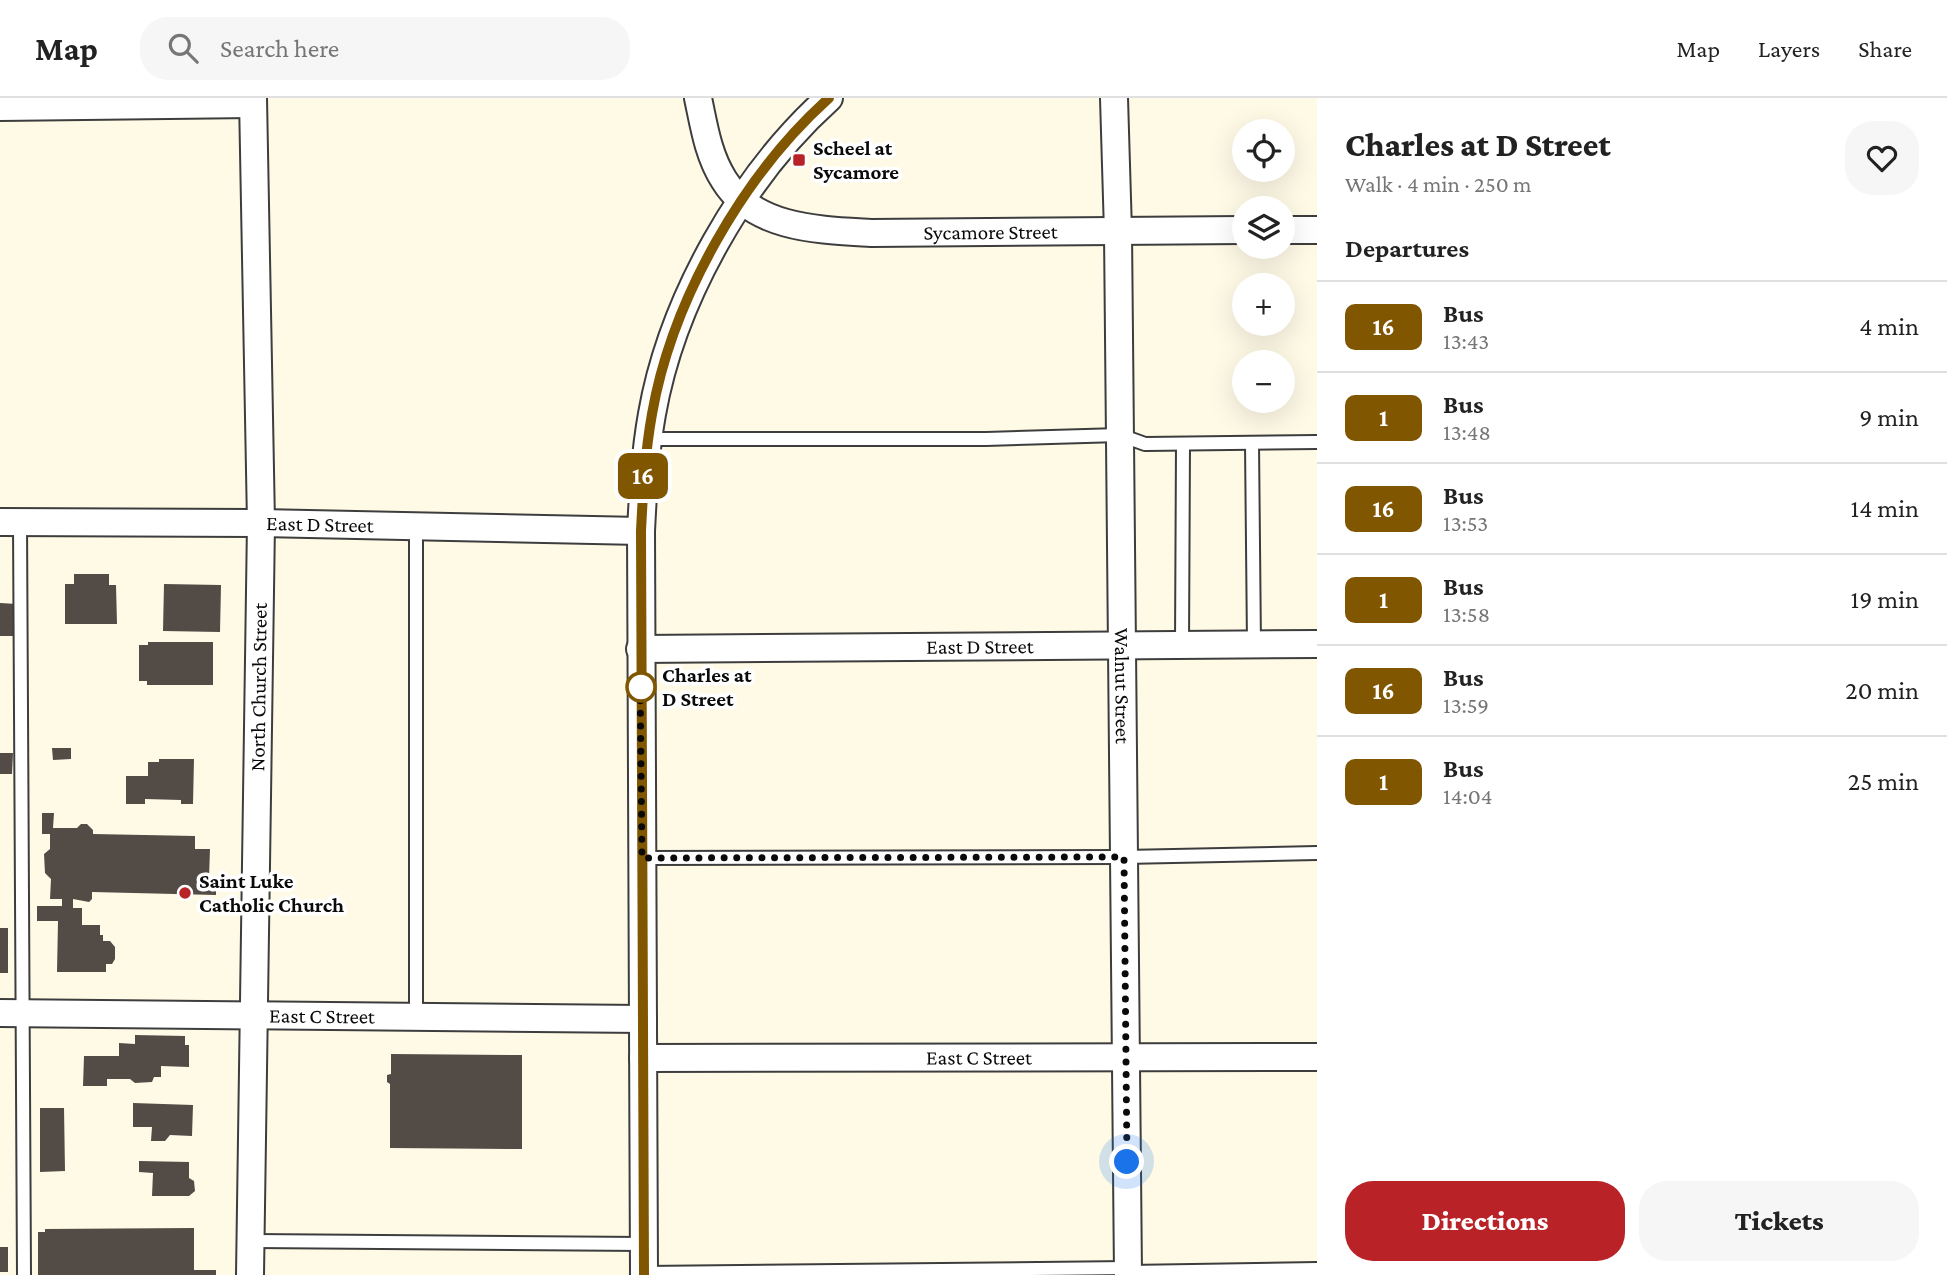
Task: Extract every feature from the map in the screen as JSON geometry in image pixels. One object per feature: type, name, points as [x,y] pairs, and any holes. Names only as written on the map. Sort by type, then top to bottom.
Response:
[{"type":"street","points":[[698,98],[707,142],[724,181],[742,201]]},
{"type":"street","points":[[644,1274],[641,531],[644,472],[652,412],[688,296],[710,252],[779,148],[829,98]]},
{"type":"street","name":"Walnut Street","points":[[1114,98],[1118,232],[1128,1272]]},
{"type":"street","points":[[0,107],[253,101]]},
{"type":"street","name":"North Church Street","points":[[250,1275],[261,523],[253,101]]},
{"type":"street","name":"Sycamore Street","points":[[742,201],[775,220],[816,229],[871,233],[1232,230]]},
{"type":"street","points":[[1295,230],[1317,230]]},
{"type":"street","name":"East D Street","points":[[10,522],[261,523],[641,531]]},
{"type":"street","name":"East D Street","points":[[640,649],[1317,644]]},
{"type":"street","name":"East C Street","points":[[12,1013],[643,1019]]},
{"type":"street","name":"East C Street","points":[[643,1058],[1317,1056]]},
{"type":"lane","points":[[648,439],[986,439],[1120,435],[1145,444],[1317,442]]},
{"type":"lane","points":[[1252,443],[1254,645]]},
{"type":"lane","points":[[1182,646],[1183,444]]},
{"type":"lane","points":[[10,522],[12,1013],[24,1275]]},
{"type":"lane","points":[[416,526],[416,1017]]},
{"type":"lane","points":[[642,858],[1124,857],[1317,853]]},
{"type":"lane","points":[[250,1241],[644,1244]]},
{"type":"lane","points":[[644,1274],[1317,1269]]},
{"type":"building","points":[[74,574],[109,574],[109,585],[116,585],[117,624],[65,624],[65,584],[74,584]]},
{"type":"building","points":[[164,584],[221,585],[220,632],[163,631]]},
{"type":"building","points":[[0,603],[17,604],[16,636],[0,636]]},
{"type":"building","points":[[148,642],[213,642],[213,685],[147,685],[147,681],[139,681],[139,645],[148,645]]},
{"type":"building","points":[[52,748],[71,748],[71,759],[53,760]]},
{"type":"building","points":[[0,753],[13,753],[12,774],[0,774]]},
{"type":"building","points":[[159,759],[194,759],[193,804],[181,804],[181,800],[145,799],[145,804],[126,804],[126,776],[148,776],[148,762],[159,762]]},
{"type":"building","name":"Saint Luke Catholic Church","points":[[42,813],[54,813],[53,828],[77,828],[81,824],[87,824],[93,834],[195,836],[195,849],[210,849],[209,878],[216,878],[216,895],[92,892],[89,902],[73,899],[73,908],[82,908],[82,925],[100,925],[103,941],[110,941],[115,947],[115,959],[112,964],[106,964],[106,972],[57,972],[58,921],[37,921],[37,906],[62,906],[62,899],[50,899],[51,879],[45,873],[44,854],[50,849],[50,834],[42,834]]},
{"type":"building","points":[[0,928],[8,928],[8,973],[0,973]]},
{"type":"building","points":[[135,1035],[185,1036],[185,1045],[189,1045],[189,1067],[161,1066],[161,1077],[154,1077],[152,1082],[135,1083],[130,1079],[107,1079],[107,1086],[83,1086],[84,1056],[119,1056],[119,1043],[135,1044]]},
{"type":"building","points":[[391,1054],[522,1055],[522,1149],[390,1148],[390,1084],[387,1082],[387,1075],[391,1074]]},
{"type":"building","points":[[133,1103],[193,1105],[192,1136],[170,1135],[165,1141],[151,1141],[152,1127],[133,1127]]},
{"type":"building","points":[[40,1108],[64,1108],[65,1171],[40,1172]]},
{"type":"building","points":[[139,1161],[189,1162],[189,1178],[194,1181],[195,1191],[189,1196],[152,1196],[153,1173],[139,1172]]},
{"type":"building","points":[[194,1228],[194,1270],[216,1270],[216,1275],[38,1275],[38,1232],[45,1232],[45,1229]]},
{"type":"building","points":[[0,1247],[8,1247],[8,1272],[0,1272]]},
{"type":"bus line","name":"16","points":[[644,1275],[641,531],[644,472],[652,412],[688,296],[710,252],[779,148],[829,98]]},
{"type":"place","name":"Scheel at Sycamore","points":[[799,160]]},
{"type":"place","name":"Charles at D Street","points":[[641,687]]},
{"type":"place","name":"Saint Luke Catholic Church","points":[[185,893]]},
{"type":"route","points":[[641,687],[640,675],[642,858],[1124,857],[1127,1162]]}]
